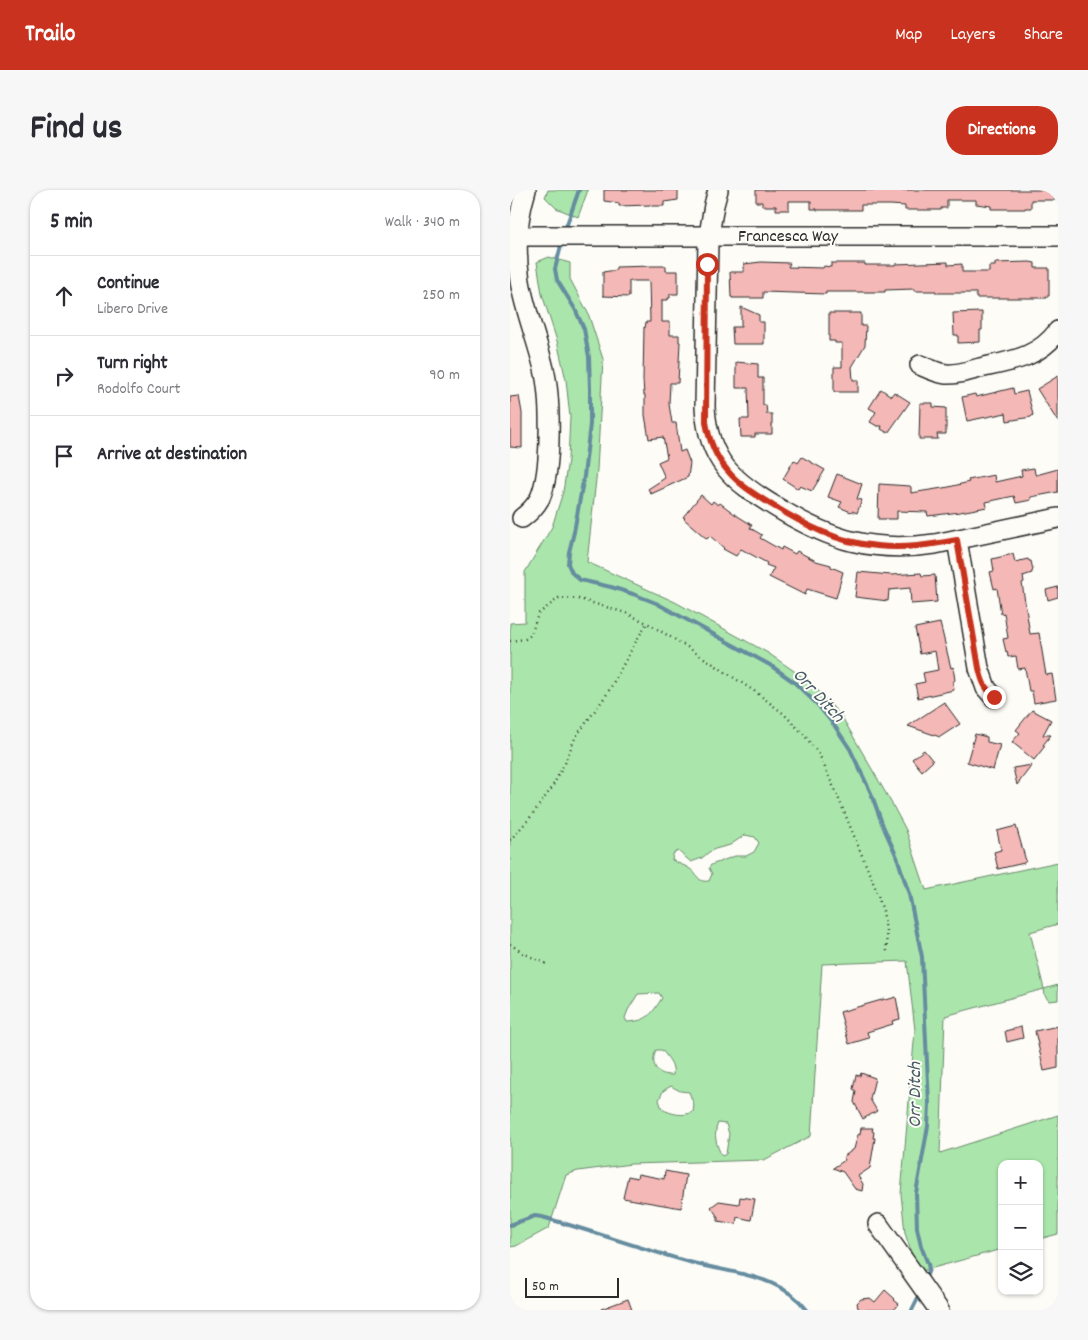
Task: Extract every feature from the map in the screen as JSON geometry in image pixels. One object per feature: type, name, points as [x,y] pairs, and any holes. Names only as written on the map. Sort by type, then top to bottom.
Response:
[{"type":"street","points":[[522,518],[534,509],[544,486],[549,412],[544,370],[525,305],[520,280],[518,236],[521,206],[526,190]]},
{"type":"street","points":[[718,190],[709,236],[707,264],[706,422],[709,439],[717,456],[739,483],[798,520],[836,538],[896,548],[918,547],[957,540],[1058,518]]},
{"type":"street","name":"Francesca Way","points":[[518,236],[1058,236]]},
{"type":"street","points":[[920,365],[935,372],[957,374],[1019,360],[1045,346],[1058,331]]},
{"type":"street","points":[[957,540],[979,668],[986,688],[994,697]]},
{"type":"street","points":[[878,1224],[938,1310]]},
{"type":"path","points":[[510,640],[524,639],[531,634],[538,614],[559,598],[579,599],[598,604],[626,613],[647,623],[757,693],[784,714],[819,754],[861,852],[883,911],[887,954]]},
{"type":"path","points":[[510,840],[529,819],[551,789],[575,738],[607,694],[647,623]]},
{"type":"path","points":[[510,944],[523,953],[547,964]]},
{"type":"green space","points":[[548,190],[588,190],[578,217],[556,208],[545,197]]},
{"type":"green space","points":[[549,257],[570,263],[570,279],[588,313],[603,359],[597,470],[587,562],[675,602],[768,653],[810,682],[842,717],[892,804],[906,830],[926,890],[1058,862],[1058,924],[1030,932],[1044,989],[945,1016],[940,1153],[1058,1115],[1058,1234],[1043,1238],[1043,1160],[998,1160],[998,1250],[922,1271],[913,1258],[905,1233],[901,1194],[915,1030],[907,961],[822,964],[811,1136],[764,1160],[631,1164],[578,1171],[566,1175],[549,1228],[516,1246],[510,1247],[510,623],[525,622],[525,572],[552,527],[563,492],[568,460],[570,417],[566,380],[557,341],[542,294],[537,262]],"holes":[[[745,835],[755,837],[759,843],[754,852],[746,856],[735,856],[711,865],[709,868],[712,874],[709,881],[702,881],[693,871],[672,860],[673,854],[678,851],[691,862],[702,858],[715,849],[730,845]],[[659,993],[662,998],[648,1016],[640,1020],[627,1022],[625,1018],[628,1010],[638,994]],[[656,1050],[662,1050],[669,1059],[673,1075],[662,1073],[656,1068],[654,1064]],[[671,1086],[680,1091],[689,1092],[694,1105],[693,1112],[681,1115],[662,1109],[659,1100],[663,1091]],[[718,1123],[726,1124],[729,1134],[726,1154],[722,1156],[715,1135]]]},
{"type":"green space","points":[[1058,985],[1058,1000],[1049,1001],[1045,996],[1044,989]]},
{"type":"building","points":[[604,190],[678,190],[678,200],[664,202],[664,206],[619,206],[619,203],[604,201]]},
{"type":"building","points":[[756,190],[1058,190],[1058,200],[1031,200],[1031,208],[1025,209],[991,209],[991,206],[976,204],[976,200],[947,200],[947,208],[941,208],[941,210],[905,210],[905,206],[861,205],[861,210],[817,210],[811,209],[811,201],[789,201],[789,210],[776,210],[776,206],[762,206],[762,202],[756,202]]},
{"type":"building","points":[[761,262],[790,263],[788,267],[823,268],[824,266],[831,267],[831,263],[895,265],[948,262],[948,265],[962,264],[962,272],[989,272],[989,266],[995,266],[995,263],[1030,262],[1035,263],[1035,268],[1049,268],[1049,296],[1047,298],[976,298],[976,293],[936,293],[936,291],[914,291],[914,289],[885,290],[885,292],[826,292],[826,294],[763,292],[763,298],[732,298],[730,272],[744,272],[744,264]]},
{"type":"building","points":[[666,266],[666,271],[678,271],[678,294],[670,294],[668,300],[662,300],[662,322],[670,322],[670,335],[679,335],[680,342],[678,383],[670,383],[669,404],[672,423],[676,423],[680,452],[685,450],[690,463],[688,477],[651,494],[648,489],[665,478],[658,462],[667,458],[663,437],[649,439],[645,415],[643,380],[644,327],[646,322],[650,322],[649,281],[629,281],[629,297],[603,296],[603,272],[616,270],[616,267]]},
{"type":"building","points":[[741,307],[759,315],[759,322],[764,322],[764,344],[733,344],[732,327],[741,327]]},
{"type":"building","points":[[982,312],[980,342],[958,343],[958,335],[954,335],[953,313]]},
{"type":"building","points":[[829,313],[861,313],[861,326],[866,326],[865,345],[852,367],[853,380],[858,380],[858,392],[834,392],[834,367],[842,367],[842,343],[829,341]]},
{"type":"building","points":[[736,362],[758,364],[758,378],[763,378],[763,405],[766,405],[767,414],[772,414],[772,434],[755,434],[755,437],[741,437],[740,419],[749,419],[748,388],[736,388]]},
{"type":"building","points":[[1058,376],[1058,422],[1037,389]]},
{"type":"building","points":[[1013,388],[1014,394],[1027,391],[1033,415],[1031,417],[1007,421],[1006,413],[967,421],[962,397],[975,394],[976,397]]},
{"type":"building","points":[[881,389],[891,396],[894,392],[910,402],[888,433],[881,429],[882,426],[877,426],[870,422],[876,412],[869,408]]},
{"type":"building","points":[[519,396],[522,413],[522,448],[510,447],[510,397]]},
{"type":"building","points":[[920,403],[933,403],[933,407],[946,408],[946,434],[937,434],[938,439],[919,439]]},
{"type":"building","points":[[802,457],[825,470],[812,491],[800,486],[798,489],[783,479],[794,460],[798,463]]},
{"type":"building","points":[[1034,468],[1036,475],[1058,469],[1058,492],[1031,497],[1031,500],[1016,503],[1014,496],[986,502],[987,507],[960,512],[928,516],[927,512],[897,511],[897,519],[878,519],[879,484],[910,486],[911,493],[949,487],[969,482],[968,480],[994,475],[995,482],[1022,476],[1021,470]]},
{"type":"building","points":[[837,474],[862,484],[857,499],[862,500],[857,513],[839,507],[842,502],[828,497]]},
{"type":"building","points":[[701,495],[711,504],[713,501],[718,505],[720,503],[752,525],[750,528],[762,535],[760,538],[781,550],[782,547],[795,554],[797,551],[843,572],[836,598],[807,589],[805,595],[769,577],[774,568],[766,565],[767,563],[741,549],[736,556],[723,549],[710,536],[707,539],[683,517]]},
{"type":"building","points":[[1013,554],[1015,562],[1028,559],[1031,561],[1032,573],[1023,576],[1024,582],[1022,583],[1030,634],[1039,633],[1046,675],[1052,674],[1056,699],[1034,703],[1032,691],[1029,691],[1025,668],[1018,669],[1016,656],[1008,657],[1006,652],[1003,639],[1008,638],[1004,613],[1001,614],[997,588],[994,589],[990,572],[994,571],[992,559]]},
{"type":"building","points":[[858,572],[891,575],[921,573],[922,576],[935,575],[937,602],[911,604],[910,588],[889,590],[888,601],[855,597]]},
{"type":"building","points":[[1058,587],[1058,597],[1048,600],[1046,590]]},
{"type":"building","points":[[940,623],[951,668],[953,667],[954,690],[918,698],[915,684],[925,682],[923,673],[938,670],[935,651],[920,654],[915,628]]},
{"type":"building","points":[[944,702],[960,724],[940,737],[908,726]]},
{"type":"building","points":[[1032,710],[1051,720],[1043,735],[1051,735],[1034,760],[1012,742],[1020,733],[1016,730]]},
{"type":"building","points":[[975,734],[987,737],[987,742],[1000,745],[993,770],[967,762]]},
{"type":"building","points":[[924,750],[933,761],[922,771],[912,759]]},
{"type":"building","points":[[1032,765],[1017,785],[1013,768]]},
{"type":"building","points":[[1016,826],[1026,861],[998,869],[994,852],[1001,850],[997,831]]},
{"type":"building","points":[[896,997],[900,1019],[892,1021],[893,1024],[867,1032],[869,1038],[849,1044],[840,1012]]},
{"type":"building","points":[[1058,1026],[1058,1068],[1044,1071],[1035,1031]]},
{"type":"building","points":[[1021,1027],[1023,1038],[1007,1042],[1005,1031]]},
{"type":"building","points":[[861,1073],[875,1078],[870,1099],[877,1111],[863,1119],[854,1102],[856,1091],[853,1089],[856,1075],[860,1076]]},
{"type":"building","points":[[861,1128],[873,1128],[873,1138],[875,1138],[870,1168],[858,1176],[863,1184],[862,1191],[855,1189],[843,1172],[833,1168],[845,1160],[843,1157],[854,1149]]},
{"type":"building","points":[[665,1171],[686,1175],[681,1208],[623,1198],[628,1176],[637,1178],[638,1174],[664,1179]]},
{"type":"building","points":[[740,1197],[755,1199],[751,1220],[737,1217],[736,1224],[718,1221],[718,1217],[711,1207],[719,1201],[739,1204]]},
{"type":"building","points":[[885,1290],[899,1304],[894,1310],[861,1310],[858,1308],[857,1303],[861,1299],[870,1298],[875,1302]]},
{"type":"building","points":[[628,1299],[632,1310],[601,1310],[601,1309]]},
{"type":"waterway","name":"Orr Ditch","points":[[565,230],[579,190]]},
{"type":"waterway","name":"Orr Ditch","points":[[562,242],[555,269],[557,280],[575,309],[584,329],[589,357],[590,389],[590,424],[584,476],[569,552],[568,564],[572,573],[580,580],[611,587],[656,603],[770,665],[794,682],[817,704],[850,749],[871,793],[897,857],[909,894],[922,957],[929,1104],[928,1126],[916,1193],[917,1228],[929,1269],[925,1280]]},
{"type":"waterway","name":"Orr Ditch","points":[[510,1225],[535,1216],[542,1217],[693,1263],[752,1276],[786,1291],[807,1310]]},
{"type":"waterway","name":"Orr Ditch","points":[[912,1310],[920,1294]]},
{"type":"route","points":[[707,264],[705,407],[709,439],[717,456],[739,483],[751,492],[816,530],[836,538],[856,543],[896,548],[918,547],[957,540],[979,668],[986,688],[994,697]]}]
